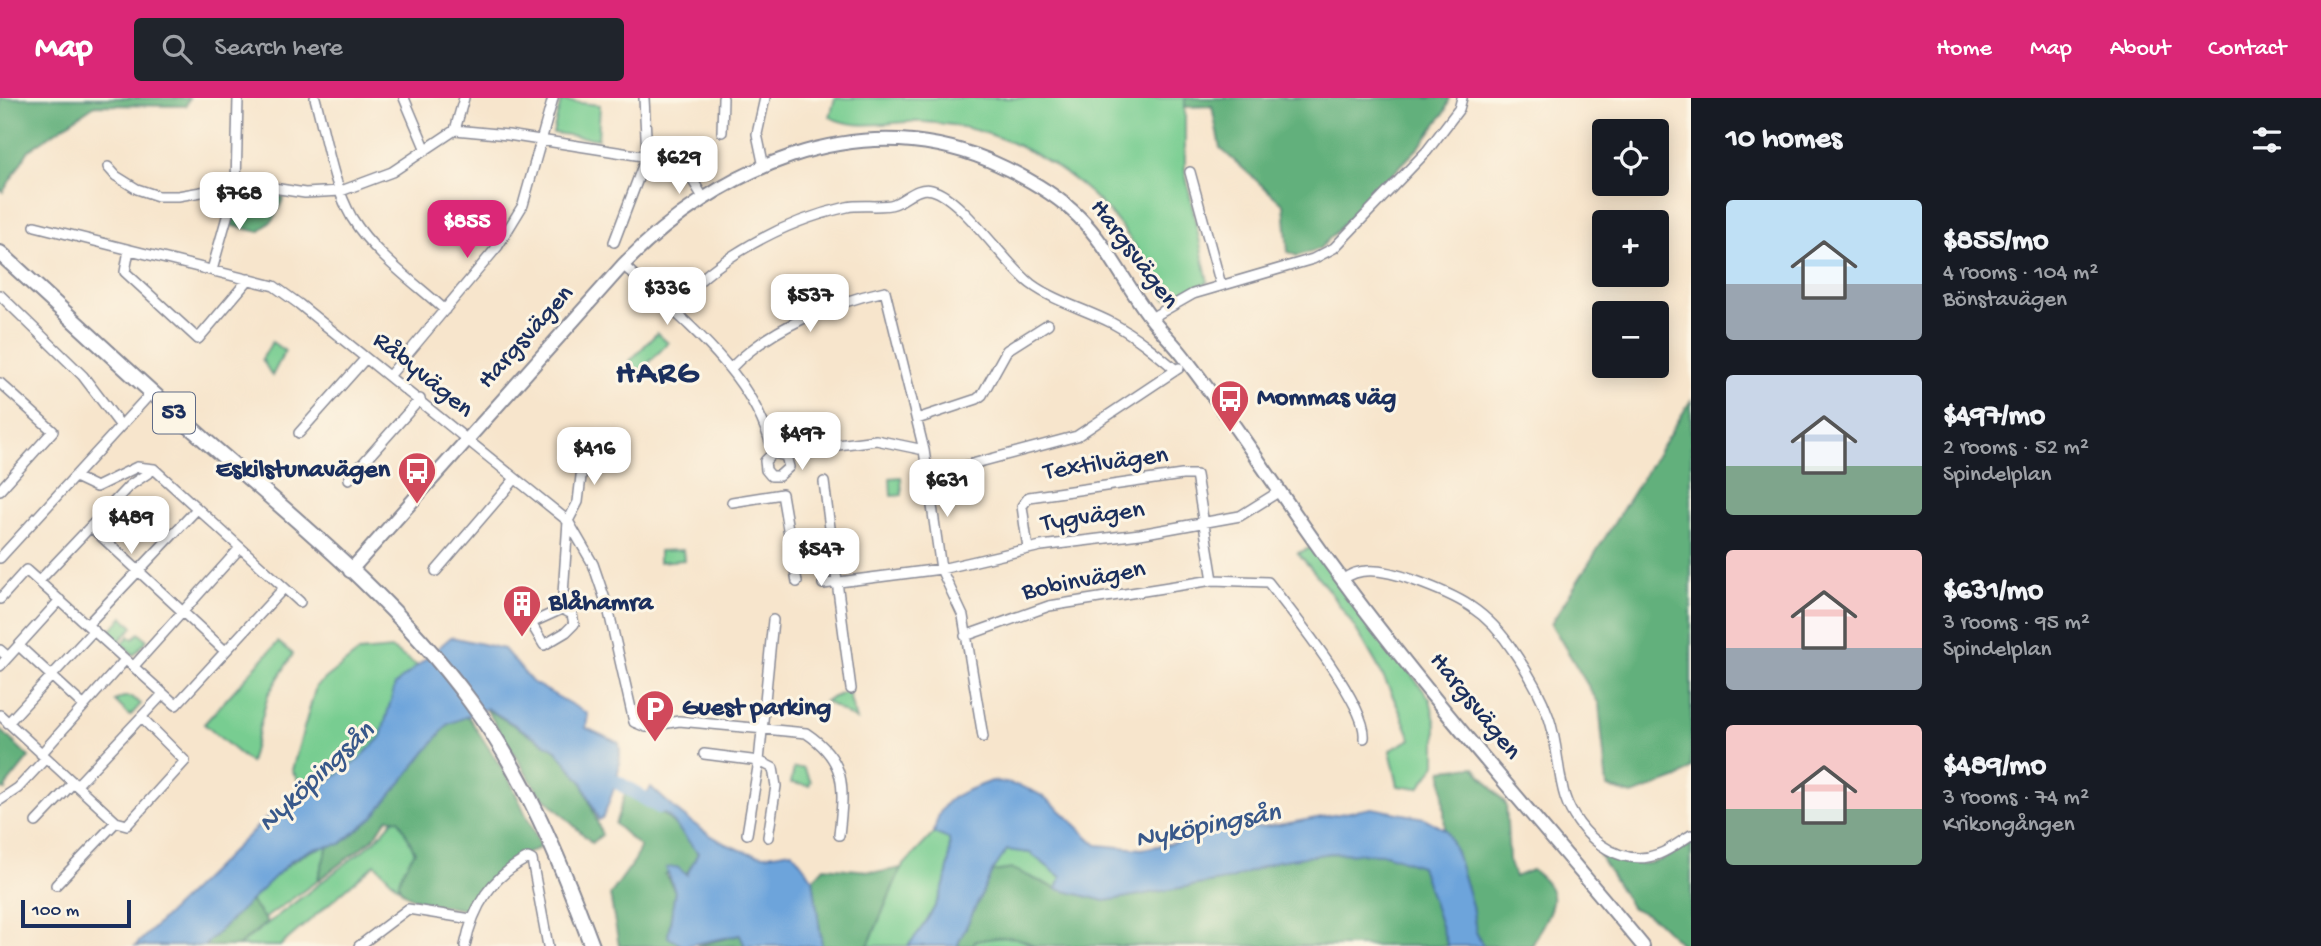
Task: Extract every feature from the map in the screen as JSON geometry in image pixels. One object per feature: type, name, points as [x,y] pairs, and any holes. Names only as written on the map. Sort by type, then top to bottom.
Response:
[{"type":"main road","name":"53","points":[[0,253],[148,396],[336,555],[419,639],[492,732],[537,811],[592,946]]},
{"type":"main road","name":"53","points":[[578,910],[585,946]]},
{"type":"street","points":[[212,270],[236,185],[238,98]]},
{"type":"street","points":[[315,98],[341,191],[352,217],[367,239],[445,310]]},
{"type":"street","points":[[404,98],[426,150]]},
{"type":"street","points":[[108,167],[116,176],[137,189],[158,196],[177,197],[236,185],[267,185],[305,193],[341,191],[392,172],[455,130],[464,98]]},
{"type":"street","points":[[390,375],[498,246],[523,205],[535,168],[539,139],[553,98]]},
{"type":"street","points":[[614,242],[647,155],[644,98]]},
{"type":"street","points":[[722,132],[723,98]]},
{"type":"street","points":[[764,167],[757,134],[765,98]]},
{"type":"street","points":[[1151,318],[1193,294],[1313,260],[1334,248],[1427,151],[1459,109],[1462,98]]},
{"type":"street","points":[[455,130],[539,139],[668,160],[686,169],[704,198]]},
{"type":"street","name":"Hargsvägen","points":[[350,571],[623,265],[652,237],[704,198],[764,167],[816,147],[864,140],[914,139],[964,150],[1010,169],[1077,215],[1096,236],[1151,318],[1188,361],[1343,580],[1643,946]]},
{"type":"street","points":[[1190,172],[1221,285]]},
{"type":"street","points":[[671,310],[682,297],[730,259],[798,223],[849,206],[870,203],[892,205],[916,191],[929,189],[942,194],[958,208],[1032,285],[1113,324],[1146,345],[1176,370]]},
{"type":"street","name":"Råbyvägen","points":[[35,226],[274,286],[420,399],[466,440],[568,522],[593,564],[608,608],[634,722],[646,727],[679,721],[761,728]]},
{"type":"street","points":[[129,250],[125,272],[198,339],[249,279]]},
{"type":"street","points":[[623,265],[731,368],[762,418],[773,453]]},
{"type":"street","points":[[731,368],[746,352],[776,333],[856,298],[885,291],[924,450],[941,569],[962,616],[983,737]]},
{"type":"street","points":[[0,295],[83,376],[121,426]]},
{"type":"street","points":[[917,419],[977,399],[982,395],[1007,350],[1048,324]]},
{"type":"street","points":[[299,433],[366,358]]},
{"type":"street","points":[[926,473],[957,468],[1077,436],[1188,361]]},
{"type":"street","points":[[0,383],[53,432],[0,490]]},
{"type":"street","points":[[2,552],[148,396]]},
{"type":"street","points":[[349,479],[420,399]]},
{"type":"street","points":[[562,609],[568,522],[578,502],[583,459],[589,440]]},
{"type":"street","points":[[773,453],[786,456],[800,450],[876,440],[924,450]]},
{"type":"street","points":[[773,453],[767,458],[765,466],[771,476],[779,477]]},
{"type":"street","points":[[779,477],[789,467],[786,456]]},
{"type":"street","points":[[75,477],[96,487],[137,467],[153,469],[300,602]]},
{"type":"street","points":[[39,581],[129,486],[153,469]]},
{"type":"street","name":"Textilvägen","points":[[1028,549],[1022,506],[1029,497],[1042,495],[1196,475],[1205,523]]},
{"type":"street","points":[[779,477],[797,582]]},
{"type":"street","points":[[436,571],[515,479]]},
{"type":"street","points":[[824,482],[851,689]]},
{"type":"street","name":"Tygvägen","points":[[823,584],[941,569],[1028,549],[1240,516],[1280,491]]},
{"type":"street","points":[[732,502],[782,494]]},
{"type":"street","points":[[8,723],[51,676],[138,570],[197,509]]},
{"type":"street","points":[[1205,523],[1213,580]]},
{"type":"street","points":[[91,527],[225,651]]},
{"type":"street","points":[[133,667],[240,548]]},
{"type":"street","points":[[0,598],[26,570],[176,705],[284,588]]},
{"type":"street","points":[[1343,580],[1353,571],[1364,570],[1405,578],[1474,606],[1490,621],[1514,650],[1549,718],[1564,793],[1572,814],[1587,836],[1623,855],[1639,858],[1659,854],[1691,835]]},
{"type":"street","name":"Bobinvägen","points":[[965,636],[1049,606],[1213,580],[1268,582],[1354,702],[1365,725],[1364,738]]},
{"type":"street","points":[[0,666],[60,600]]},
{"type":"street","points":[[562,609],[572,614],[574,624],[544,645],[531,623],[562,609]]},
{"type":"street","points":[[747,834],[759,761],[773,620]]},
{"type":"street","points":[[19,646],[84,706]]},
{"type":"street","points":[[0,650],[8,657]]},
{"type":"street","points":[[0,800],[18,788],[125,660]]},
{"type":"street","points":[[36,822],[163,694]]},
{"type":"street","points":[[0,715],[116,822],[127,825],[186,761],[142,718]]},
{"type":"street","points":[[761,728],[806,733],[821,743],[838,765],[844,796],[839,835]]},
{"type":"street","points":[[704,754],[759,761],[773,768],[776,786],[768,837]]},
{"type":"street","points":[[56,885],[116,822]]},
{"type":"street","points":[[465,946],[471,919],[494,881],[510,867],[528,858],[533,860],[548,946]]},
{"type":"street","points":[[359,946],[408,909],[471,919]]},
{"type":"green space","points":[[0,98],[189,98],[186,106],[95,105],[29,150],[3,192],[0,189]]},
{"type":"green space","points":[[835,98],[1185,98],[1185,171],[1208,282],[1166,299],[1131,240],[1091,194],[1041,157],[1013,143],[954,125],[913,122],[864,125],[840,121],[830,117]]},
{"type":"green space","points":[[1185,98],[1450,98],[1445,112],[1419,147],[1319,249],[1297,256],[1288,252],[1284,205],[1220,148],[1212,106],[1185,107]]},
{"type":"green space","points":[[561,101],[600,105],[598,139],[553,133]]},
{"type":"green space","points":[[253,192],[284,197],[274,219],[259,232],[230,225],[236,203]]},
{"type":"green space","points":[[657,333],[668,343],[638,374],[627,364]]},
{"type":"green space","points":[[272,342],[285,351],[272,376],[262,359]]},
{"type":"green space","points":[[1691,400],[1691,768],[1678,778],[1632,795],[1607,787],[1599,704],[1551,624]]},
{"type":"green space","points":[[901,477],[902,495],[891,496],[890,478]]},
{"type":"green space","points":[[1313,547],[1430,699],[1436,725],[1436,764],[1419,788],[1398,786],[1390,750],[1411,739],[1377,664],[1333,596],[1298,553]]},
{"type":"green space","points":[[683,550],[684,560],[659,562],[659,551]]},
{"type":"green space","points":[[123,617],[133,627],[118,642],[108,633]]},
{"type":"green space","points":[[139,633],[147,640],[134,655],[122,644],[129,636],[133,639]]},
{"type":"green space","points":[[278,642],[293,654],[268,695],[250,763],[204,724]]},
{"type":"green space","points":[[392,649],[418,666],[395,685],[381,737],[360,758],[307,795],[292,770],[316,686],[359,652]]},
{"type":"green space","points":[[848,691],[856,720],[825,701]]},
{"type":"green space","points":[[131,697],[141,704],[130,716],[115,701]]},
{"type":"green space","points":[[486,709],[556,750],[582,782],[602,835],[592,843],[537,790]]},
{"type":"green space","points":[[468,716],[510,781],[541,847],[499,871],[468,910],[439,905],[416,899],[400,889],[401,874],[415,852],[399,820],[388,818],[373,839],[317,881],[328,846],[341,844],[373,817],[448,724]]},
{"type":"green space","points":[[0,729],[29,757],[6,786],[6,790],[0,789]]},
{"type":"green space","points":[[1474,767],[1506,804],[1509,860],[1515,877],[1532,870],[1550,888],[1552,905],[1532,946],[1483,946],[1476,932],[1472,906],[1456,852],[1445,830],[1442,770]]},
{"type":"green space","points":[[794,768],[803,768],[811,781],[809,786],[791,783]]},
{"type":"green space","points":[[625,794],[666,817],[698,853],[686,875],[665,874],[675,891],[668,936],[683,946],[619,946],[610,895],[635,860],[640,847],[615,824]]},
{"type":"green space","points":[[394,819],[399,819],[415,852],[399,881],[400,889],[375,864],[280,946],[238,946],[375,841]]},
{"type":"green space","points":[[934,833],[949,839],[948,869],[940,896],[926,922],[908,946],[868,946],[901,868]]},
{"type":"green space","points":[[1691,843],[1691,946],[1683,946],[1655,919],[1631,907],[1600,856],[1638,864],[1648,863],[1666,858]]},
{"type":"green space","points":[[328,846],[317,881],[264,919],[250,901],[295,860]]},
{"type":"green space","points":[[1007,850],[1030,853],[1062,878],[1057,889],[1042,882],[992,872]]},
{"type":"green space","points":[[1331,853],[1386,854],[1421,866],[1448,946],[1034,946],[1019,939],[1005,937],[975,941],[973,946],[957,946],[992,872],[1013,869],[1057,889],[1105,901],[1231,879],[1277,861]]},
{"type":"green space","points":[[824,867],[881,872],[901,868],[868,946],[822,946],[813,879]]},
{"type":"green space","points":[[250,901],[267,922],[238,946],[204,946]]},
{"type":"green space","points":[[740,935],[745,946],[696,946]]},
{"type":"green space","points":[[1001,936],[1016,937],[1034,946],[973,946],[974,941]]},
{"type":"water","points":[[451,637],[504,649],[532,682],[588,714],[586,728],[619,743],[618,772],[603,817],[599,820],[582,782],[556,750],[487,708],[448,724],[373,817],[340,844],[312,849],[293,859],[204,946],[135,946],[266,818],[322,786],[360,758],[381,737],[395,685]]},
{"type":"water","points":[[992,781],[1011,784],[1040,795],[1097,845],[1142,849],[1184,841],[1205,833],[1278,825],[1372,808],[1424,818],[1446,830],[1456,852],[1472,906],[1476,932],[1483,946],[1448,946],[1421,866],[1386,854],[1331,853],[1277,861],[1231,879],[1105,901],[1057,889],[1061,877],[1030,853],[1007,850],[992,872],[957,946],[908,946],[926,922],[945,883],[949,839],[934,833],[941,811],[946,803],[961,793]]},
{"type":"water","points":[[651,787],[689,820],[733,847],[764,855],[792,851],[813,879],[822,946],[745,946],[740,935],[683,946],[668,937],[675,891],[666,868],[677,867],[687,875],[698,853],[669,817],[643,800]]},
{"type":"waterway","name":"Nyköpingsån","points":[[599,778],[617,782],[659,807]]},
{"type":"place","name":"Mommas väg","points":[[1230,433]]},
{"type":"place","name":"Eskilstunavägen","points":[[417,505]]},
{"type":"place","name":"Blåhamra","points":[[522,638]]},
{"type":"place","name":"Guest parking","points":[[655,743]]},
{"type":"district","name":"HARG","points":[[658,375]]}]
